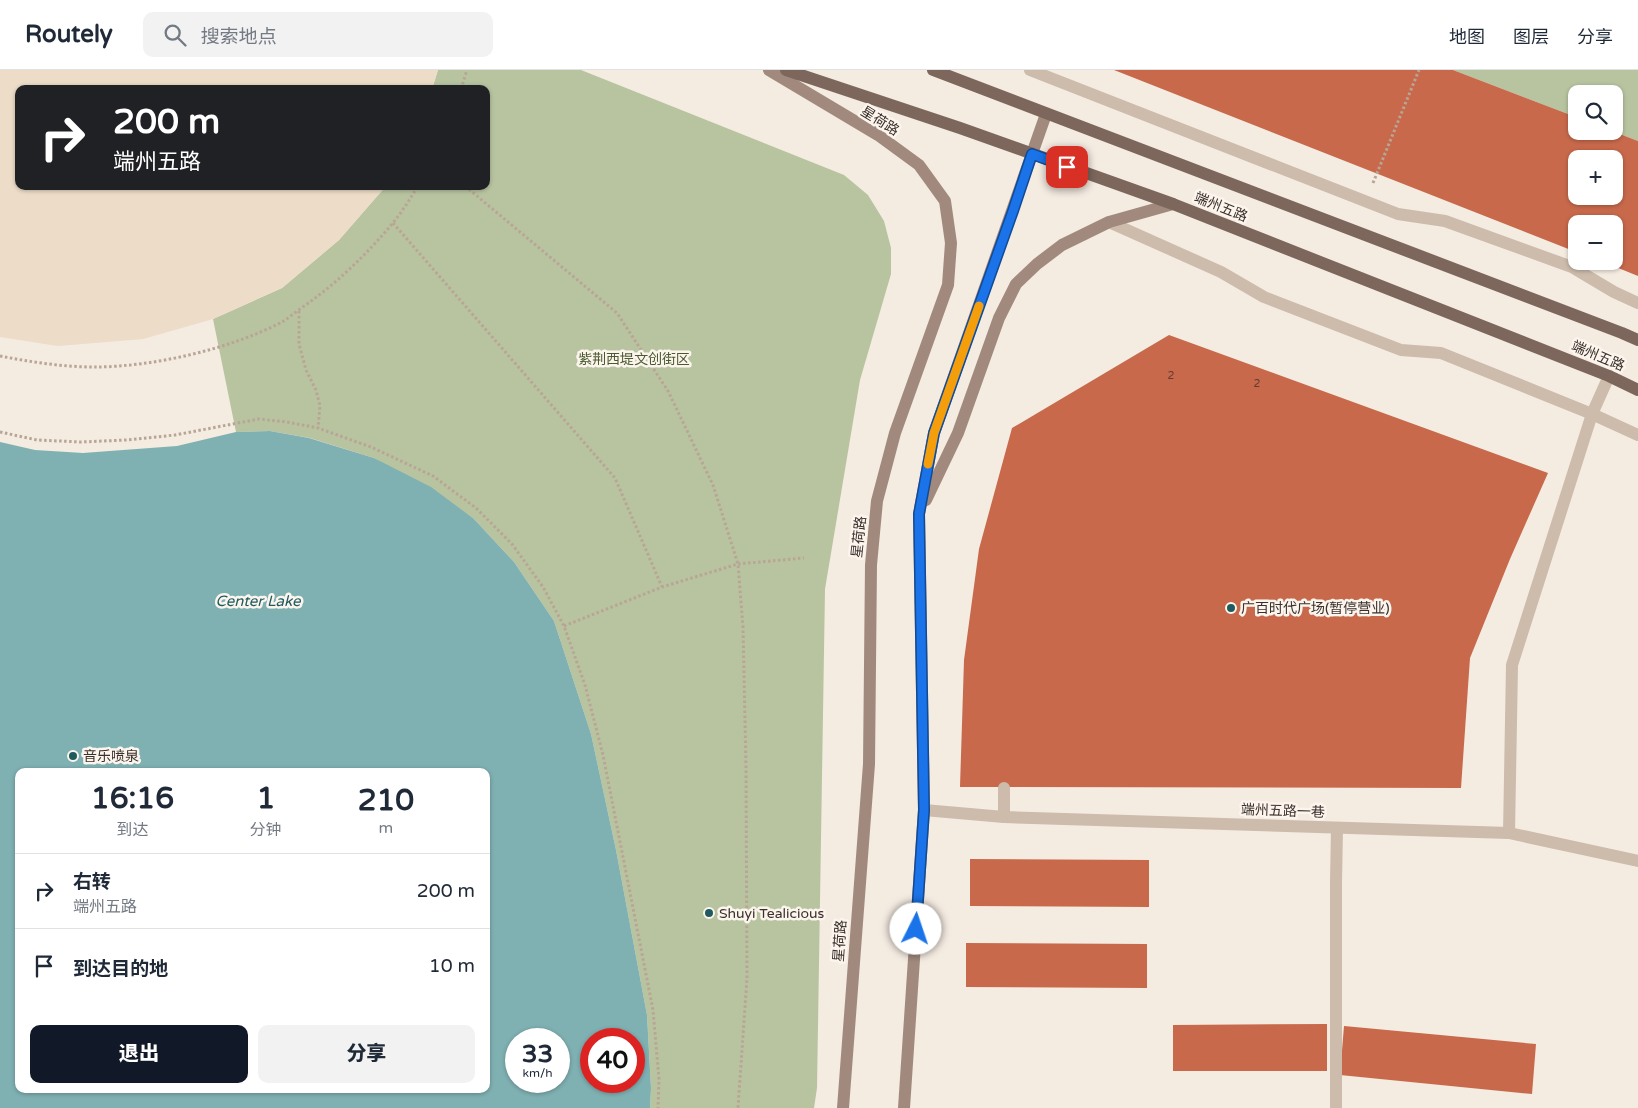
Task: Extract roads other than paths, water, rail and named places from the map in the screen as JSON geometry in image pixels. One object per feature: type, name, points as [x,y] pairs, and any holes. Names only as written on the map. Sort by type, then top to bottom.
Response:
[{"type":"main road","name":"端州五路","points":[[786,70],[960,128],[1172,204],[1609,376],[1638,390]]},
{"type":"main road","name":"端州五路","points":[[933,70],[1622,332],[1638,340]]},
{"type":"street","name":"星荷路","points":[[769,70],[878,135],[919,165],[945,200],[951,243],[948,284],[895,433],[877,501],[871,564],[868,764],[843,1108]]},
{"type":"street","points":[[1030,70],[1398,214],[1445,221],[1572,267],[1614,292],[1638,303]]},
{"type":"street","points":[[904,1108],[924,810],[919,514],[934,433],[1046,114]]},
{"type":"street","points":[[919,514],[958,433],[1000,318],[1016,284],[1037,264],[1062,245],[1109,222],[1172,204]]},
{"type":"street","points":[[1109,222],[1221,272],[1264,297],[1401,350],[1441,354],[1592,414],[1638,435]]},
{"type":"street","points":[[1508,834],[1512,665],[1592,414],[1609,376]]},
{"type":"street","points":[[1004,788],[1004,817]]},
{"type":"street","name":"端州五路一巷","points":[[924,810],[1004,817],[1508,834],[1638,862]]},
{"type":"street","points":[[1336,1108],[1336,882],[1338,828]]},
{"type":"water","name":"Center Lake","points":[[270,431],[309,438],[374,458],[431,487],[474,519],[514,562],[554,621],[591,734],[616,850],[647,1015],[651,1088],[650,1108],[0,1108],[0,442],[35,450],[83,453],[177,446],[236,432]]},
{"type":"place","name":"广百时代广场(暂停营业)","points":[[1231,608]]},
{"type":"place","name":"音乐喷泉","points":[[73,756]]},
{"type":"place","name":"Shuyi Tealicious","points":[[709,913]]},
{"type":"park label","name":"紫荆西堤文创街区","points":[[634,359]]}]
